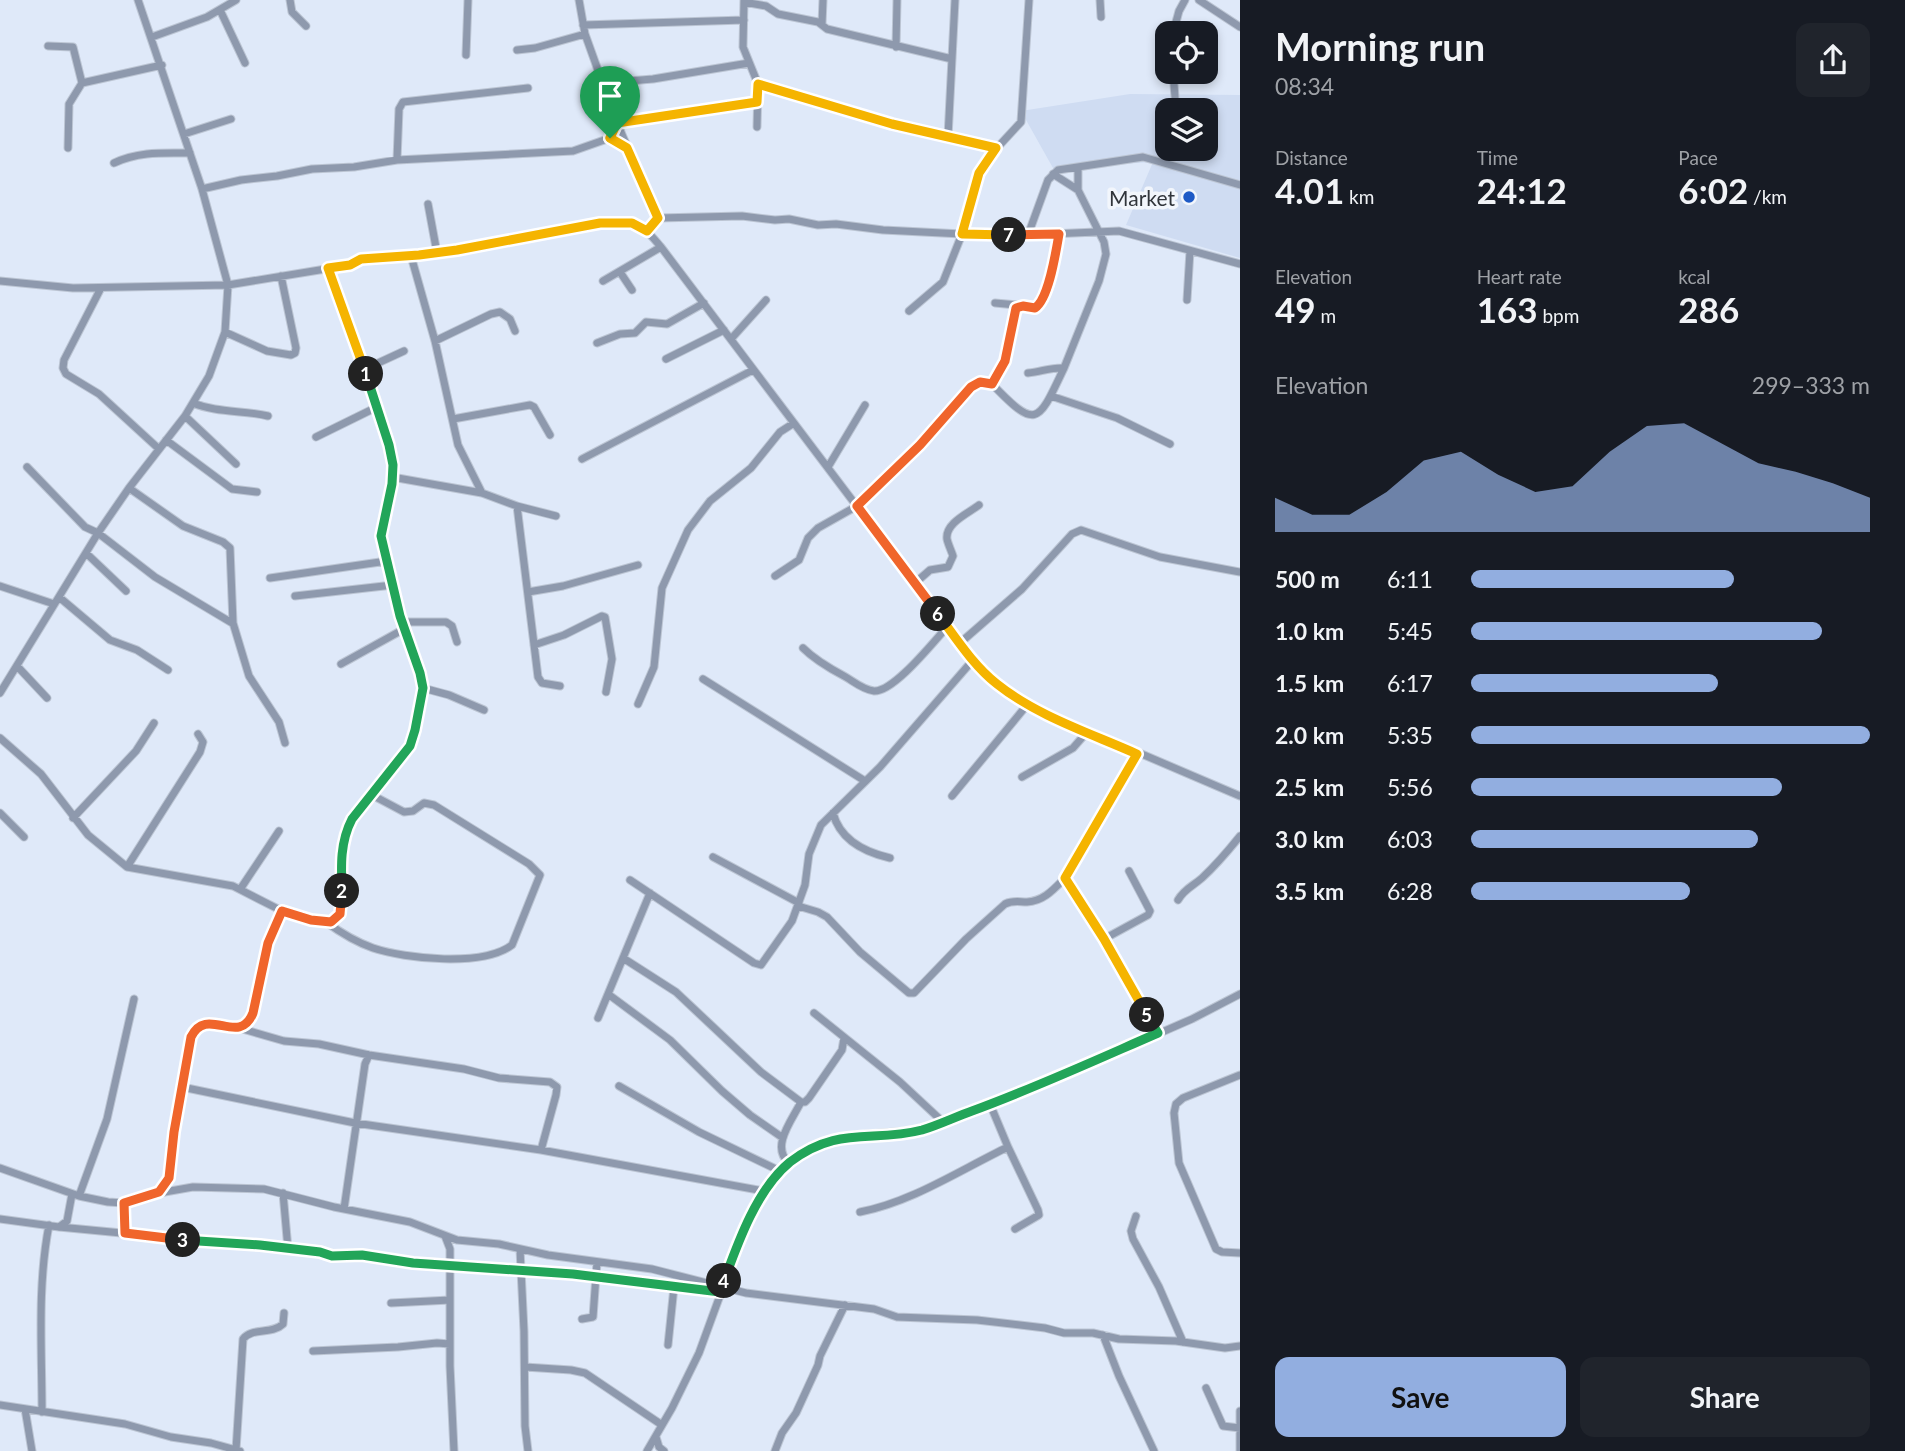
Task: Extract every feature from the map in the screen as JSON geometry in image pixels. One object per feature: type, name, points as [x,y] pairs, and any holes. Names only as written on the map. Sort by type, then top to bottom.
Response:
[{"type":"street","points":[[0,694],[98,533],[185,416],[209,376],[225,332],[228,285],[202,189],[138,0]]},
{"type":"street","points":[[152,37],[181,28],[236,0]]},
{"type":"street","points":[[290,0],[292,12],[306,26]]},
{"type":"street","points":[[466,55],[468,0]]},
{"type":"street","points":[[579,0],[585,34],[617,123],[658,218]]},
{"type":"street","points":[[823,0],[822,24],[825,29],[952,59]]},
{"type":"street","points":[[896,47],[897,0]]},
{"type":"street","points":[[948,137],[955,0]]},
{"type":"street","points":[[909,311],[941,285],[962,234],[979,173],[996,148],[1018,127],[1023,116],[1029,0]]},
{"type":"street","points":[[1100,0],[1101,18]]},
{"type":"street","points":[[1176,21],[1185,0]]},
{"type":"street","points":[[1199,0],[1240,27]]},
{"type":"street","points":[[757,127],[758,84],[743,47],[744,1],[766,6],[778,14],[822,24]]},
{"type":"street","points":[[220,10],[245,64]]},
{"type":"street","points":[[583,25],[744,20]]},
{"type":"street","points":[[517,51],[585,34]]},
{"type":"street","points":[[48,46],[73,47],[82,83]]},
{"type":"street","points":[[604,83],[653,79],[749,63]]},
{"type":"street","points":[[68,148],[69,104],[82,83],[162,65]]},
{"type":"street","points":[[758,84],[892,124],[996,148]]},
{"type":"street","points":[[1174,84],[1175,97]]},
{"type":"street","points":[[397,160],[399,108],[403,102],[528,88]]},
{"type":"street","points":[[617,123],[757,102]]},
{"type":"street","points":[[184,134],[231,119]]},
{"type":"street","points":[[202,189],[312,169],[354,167],[397,160],[565,152],[583,149],[610,138],[617,123]]},
{"type":"street","points":[[610,138],[627,148]]},
{"type":"street","points":[[114,163],[142,154],[190,152]]},
{"type":"street","points":[[1028,235],[1048,180],[1058,170],[1143,157],[1240,185]]},
{"type":"street","points":[[775,576],[799,560],[808,538],[818,528],[857,506],[920,445],[971,387],[980,382],[992,384],[1008,401],[1030,416],[1040,413],[1064,368],[1100,281],[1105,262],[1105,248],[1099,232],[1078,190],[1078,167]]},
{"type":"street","points":[[1053,174],[1078,190]]},
{"type":"street","points":[[428,204],[437,253]]},
{"type":"street","points":[[647,231],[658,218],[741,216],[789,219],[818,225],[836,224],[883,230],[962,234],[1123,232],[1240,264]]},
{"type":"street","points":[[0,281],[48,287],[101,288],[228,285],[350,265],[361,259],[437,253],[600,223],[632,223],[647,231],[661,247],[973,660],[996,684],[1027,705],[1240,796]]},
{"type":"street","points":[[995,303],[1035,308],[1040,304],[1054,266],[1059,234]]},
{"type":"street","points":[[603,281],[661,247]]},
{"type":"street","points":[[1187,300],[1190,251]]},
{"type":"street","points":[[411,256],[435,341],[462,455],[482,493]]},
{"type":"street","points":[[0,738],[41,774],[88,835],[127,867],[241,888],[282,911],[311,920],[325,922],[335,919],[341,910],[342,843],[346,831],[352,819],[410,746],[423,688],[403,625],[381,531],[392,477],[392,455],[375,408],[365,369],[328,268]]},
{"type":"street","points":[[620,272],[632,290]]},
{"type":"street","points":[[225,332],[267,351],[291,355],[295,353],[281,276]]},
{"type":"street","points":[[101,288],[64,360],[63,368],[66,374],[99,394],[159,449]]},
{"type":"street","points":[[731,339],[766,300]]},
{"type":"street","points":[[597,343],[620,334],[635,333],[646,322],[673,322],[704,303]]},
{"type":"street","points":[[992,384],[1003,367],[1015,311],[1019,307]]},
{"type":"street","points":[[435,341],[500,312],[510,319],[515,331]]},
{"type":"street","points":[[666,359],[724,330]]},
{"type":"street","points":[[365,369],[404,351]]},
{"type":"street","points":[[1028,373],[1064,368]]},
{"type":"street","points":[[582,459],[753,370]]},
{"type":"street","points":[[1051,396],[1117,418],[1170,444]]},
{"type":"street","points":[[193,403],[206,408],[268,416]]},
{"type":"street","points":[[453,419],[530,405],[534,407],[550,435]]},
{"type":"street","points":[[828,467],[865,405]]},
{"type":"street","points":[[316,437],[375,408]]},
{"type":"street","points":[[185,416],[236,464]]},
{"type":"street","points":[[638,704],[654,667],[662,588],[688,530],[710,501],[751,468],[780,432],[794,423]]},
{"type":"street","points":[[166,440],[232,489],[257,492]]},
{"type":"street","points":[[27,467],[85,527],[98,533],[155,577],[233,624]]},
{"type":"street","points":[[392,477],[482,493],[556,516]]},
{"type":"street","points":[[129,488],[183,526],[223,542],[230,548],[233,624],[248,676],[279,722],[285,743]]},
{"type":"street","points":[[915,583],[930,570],[948,567],[953,556],[947,541],[948,531],[954,523],[979,505]]},
{"type":"street","points":[[517,506],[539,680],[560,686]]},
{"type":"street","points":[[960,643],[1022,589],[1072,534],[1081,530],[1160,557],[1240,572]]},
{"type":"street","points":[[86,553],[126,591]]},
{"type":"street","points":[[270,578],[387,561]]},
{"type":"street","points":[[528,592],[563,586],[638,565]]},
{"type":"street","points":[[295,596],[393,584]]},
{"type":"street","points":[[0,586],[57,601],[110,640],[137,650],[168,670]]},
{"type":"street","points":[[534,645],[564,635],[602,616],[606,617],[612,659],[606,692]]},
{"type":"street","points":[[341,664],[403,625],[446,622],[452,626],[457,642]]},
{"type":"street","points":[[803,648],[823,665],[865,688],[877,691],[887,687],[901,675],[948,626]]},
{"type":"street","points":[[630,880],[759,966],[765,962],[786,932],[799,905],[809,854],[821,825],[865,781],[973,660]]},
{"type":"street","points":[[17,666],[47,698]]},
{"type":"street","points":[[703,679],[865,781]]},
{"type":"street","points":[[423,688],[449,695],[484,710]]},
{"type":"street","points":[[952,796],[1027,705]]},
{"type":"street","points":[[73,818],[136,751],[155,723]]},
{"type":"street","points":[[1022,778],[1073,748],[1087,732]]},
{"type":"street","points":[[127,867],[200,752],[203,742],[198,734]]},
{"type":"street","points":[[713,857],[799,905],[827,917],[860,952],[909,993],[914,993],[966,939],[1005,904],[1012,901],[1031,902],[1041,898],[1065,878],[1137,754]]},
{"type":"street","points":[[325,922],[347,937],[396,953],[417,957],[490,955],[512,945],[540,875],[529,864],[433,806],[424,803],[413,811],[404,812],[372,795]]},
{"type":"street","points":[[0,813],[24,838]]},
{"type":"street","points":[[833,813],[840,832],[853,844],[873,855],[890,858]]},
{"type":"street","points":[[241,888],[279,831]]},
{"type":"street","points":[[1178,900],[1187,888],[1221,860],[1240,836]]},
{"type":"street","points":[[1104,939],[1148,915],[1150,911],[1129,871]]},
{"type":"street","points":[[1065,878],[1158,1033]]},
{"type":"street","points":[[598,1018],[650,893]]},
{"type":"street","points":[[239,1028],[247,1023],[253,1013],[271,934],[282,911]]},
{"type":"street","points":[[623,958],[676,992],[761,1072],[801,1102]]},
{"type":"street","points":[[608,994],[670,1040],[722,1091],[783,1138]]},
{"type":"street","points":[[648,1450],[699,1353],[741,1238],[764,1191],[789,1163],[801,1154],[833,1140],[857,1135],[921,1130],[1011,1098],[1192,1019],[1240,994]]},
{"type":"street","points":[[60,1227],[67,1221],[107,1119],[134,999]]},
{"type":"street","points":[[814,1013],[900,1082],[943,1122]]},
{"type":"street","points":[[159,1192],[169,1178],[189,1044],[197,1027],[209,1023],[239,1028],[270,1038],[318,1044],[510,1079],[550,1082],[557,1087],[556,1096],[541,1150]]},
{"type":"street","points":[[247,1023],[254,1033]]},
{"type":"street","points":[[789,1163],[780,1151],[783,1138],[801,1102],[809,1098],[842,1050],[844,1038]]},
{"type":"street","points":[[842,1050],[853,1045]]},
{"type":"street","points":[[359,1052],[365,1064]]},
{"type":"street","points":[[344,1209],[355,1123],[365,1064],[369,1055]]},
{"type":"street","points":[[1240,1075],[1183,1098],[1176,1104],[1174,1113],[1179,1163],[1216,1249],[1240,1253]]},
{"type":"street","points":[[619,1086],[699,1132],[780,1171]]},
{"type":"street","points":[[182,1087],[355,1123],[541,1150],[764,1191]]},
{"type":"street","points":[[990,1104],[1039,1215],[1015,1229]]},
{"type":"street","points":[[860,1212],[878,1209],[905,1198],[1008,1147]]},
{"type":"street","points":[[0,1168],[93,1200],[124,1203],[182,1188],[247,1187],[283,1193],[410,1222],[457,1240],[652,1269],[721,1289]]},
{"type":"street","points":[[169,1178],[182,1188]]},
{"type":"street","points":[[283,1193],[288,1249]]},
{"type":"street","points":[[124,1203],[125,1233]]},
{"type":"street","points":[[1136,1216],[1131,1231],[1133,1239],[1155,1279],[1183,1342]]},
{"type":"street","points":[[0,1219],[74,1229],[320,1252],[332,1256],[353,1254],[413,1263],[596,1276],[674,1287],[721,1289],[881,1310],[901,1318],[977,1320],[1045,1328],[1064,1334],[1086,1332],[1140,1341],[1183,1342],[1225,1348],[1240,1346]]},
{"type":"street","points":[[67,1221],[74,1229]]},
{"type":"street","points":[[42,1412],[43,1342],[40,1313],[49,1225]]},
{"type":"street","points":[[445,1236],[450,1249],[454,1451]]},
{"type":"street","points":[[450,1249],[457,1240]]},
{"type":"street","points":[[520,1249],[528,1451]]},
{"type":"street","points":[[582,1319],[593,1317],[597,1262]]},
{"type":"street","points":[[668,1345],[674,1287]]},
{"type":"street","points":[[391,1303],[450,1300]]},
{"type":"street","points":[[833,1304],[840,1315]]},
{"type":"street","points":[[775,1451],[782,1433],[796,1413],[845,1305]]},
{"type":"street","points":[[0,1405],[115,1422],[171,1437],[238,1450],[243,1339],[247,1334],[278,1329],[283,1324],[284,1313]]},
{"type":"street","points":[[1103,1335],[1154,1451]]},
{"type":"street","points":[[313,1351],[450,1344]]},
{"type":"street","points":[[525,1367],[585,1373],[662,1425]]},
{"type":"street","points":[[1206,1388],[1223,1426],[1240,1428]]},
{"type":"street","points":[[25,1409],[33,1451]]},
{"type":"street","points":[[1240,1411],[1240,1451]]},
{"type":"street","points":[[648,1450],[662,1449],[656,1437]]},
{"type":"shaded area","name":"Market","points":[[1130,94],[1240,95],[1240,258],[1126,225],[1153,162],[1053,168],[1021,111]]},
{"type":"place","name":"Market","points":[[1189,197]]},
{"type":"route","points":[[758,84],[892,124],[996,148],[989,154],[979,173],[962,234],[1059,234],[1054,266],[1040,304],[1035,308],[1016,308],[1005,361],[992,384],[980,382],[971,387],[920,445],[857,506],[973,660],[996,684],[1027,705],[1137,754],[1065,878],[1158,1033],[1011,1098],[921,1130],[857,1135],[821,1144],[801,1154],[780,1171],[764,1191],[734,1253],[720,1292],[596,1276],[413,1263],[353,1254],[332,1256],[320,1252],[260,1245],[125,1233],[124,1203],[159,1192],[169,1178],[174,1132],[189,1044],[194,1031],[206,1023],[239,1028],[251,1018],[268,943],[282,911],[325,922],[331,922],[338,917],[343,900],[342,843],[346,831],[352,819],[410,746],[415,730],[422,682],[400,616],[381,536],[392,484],[392,455],[375,408],[365,369],[328,268],[350,265],[366,258],[457,250],[600,223],[632,223],[647,231],[658,218],[627,148],[610,138],[617,123],[757,102],[758,84]]}]
